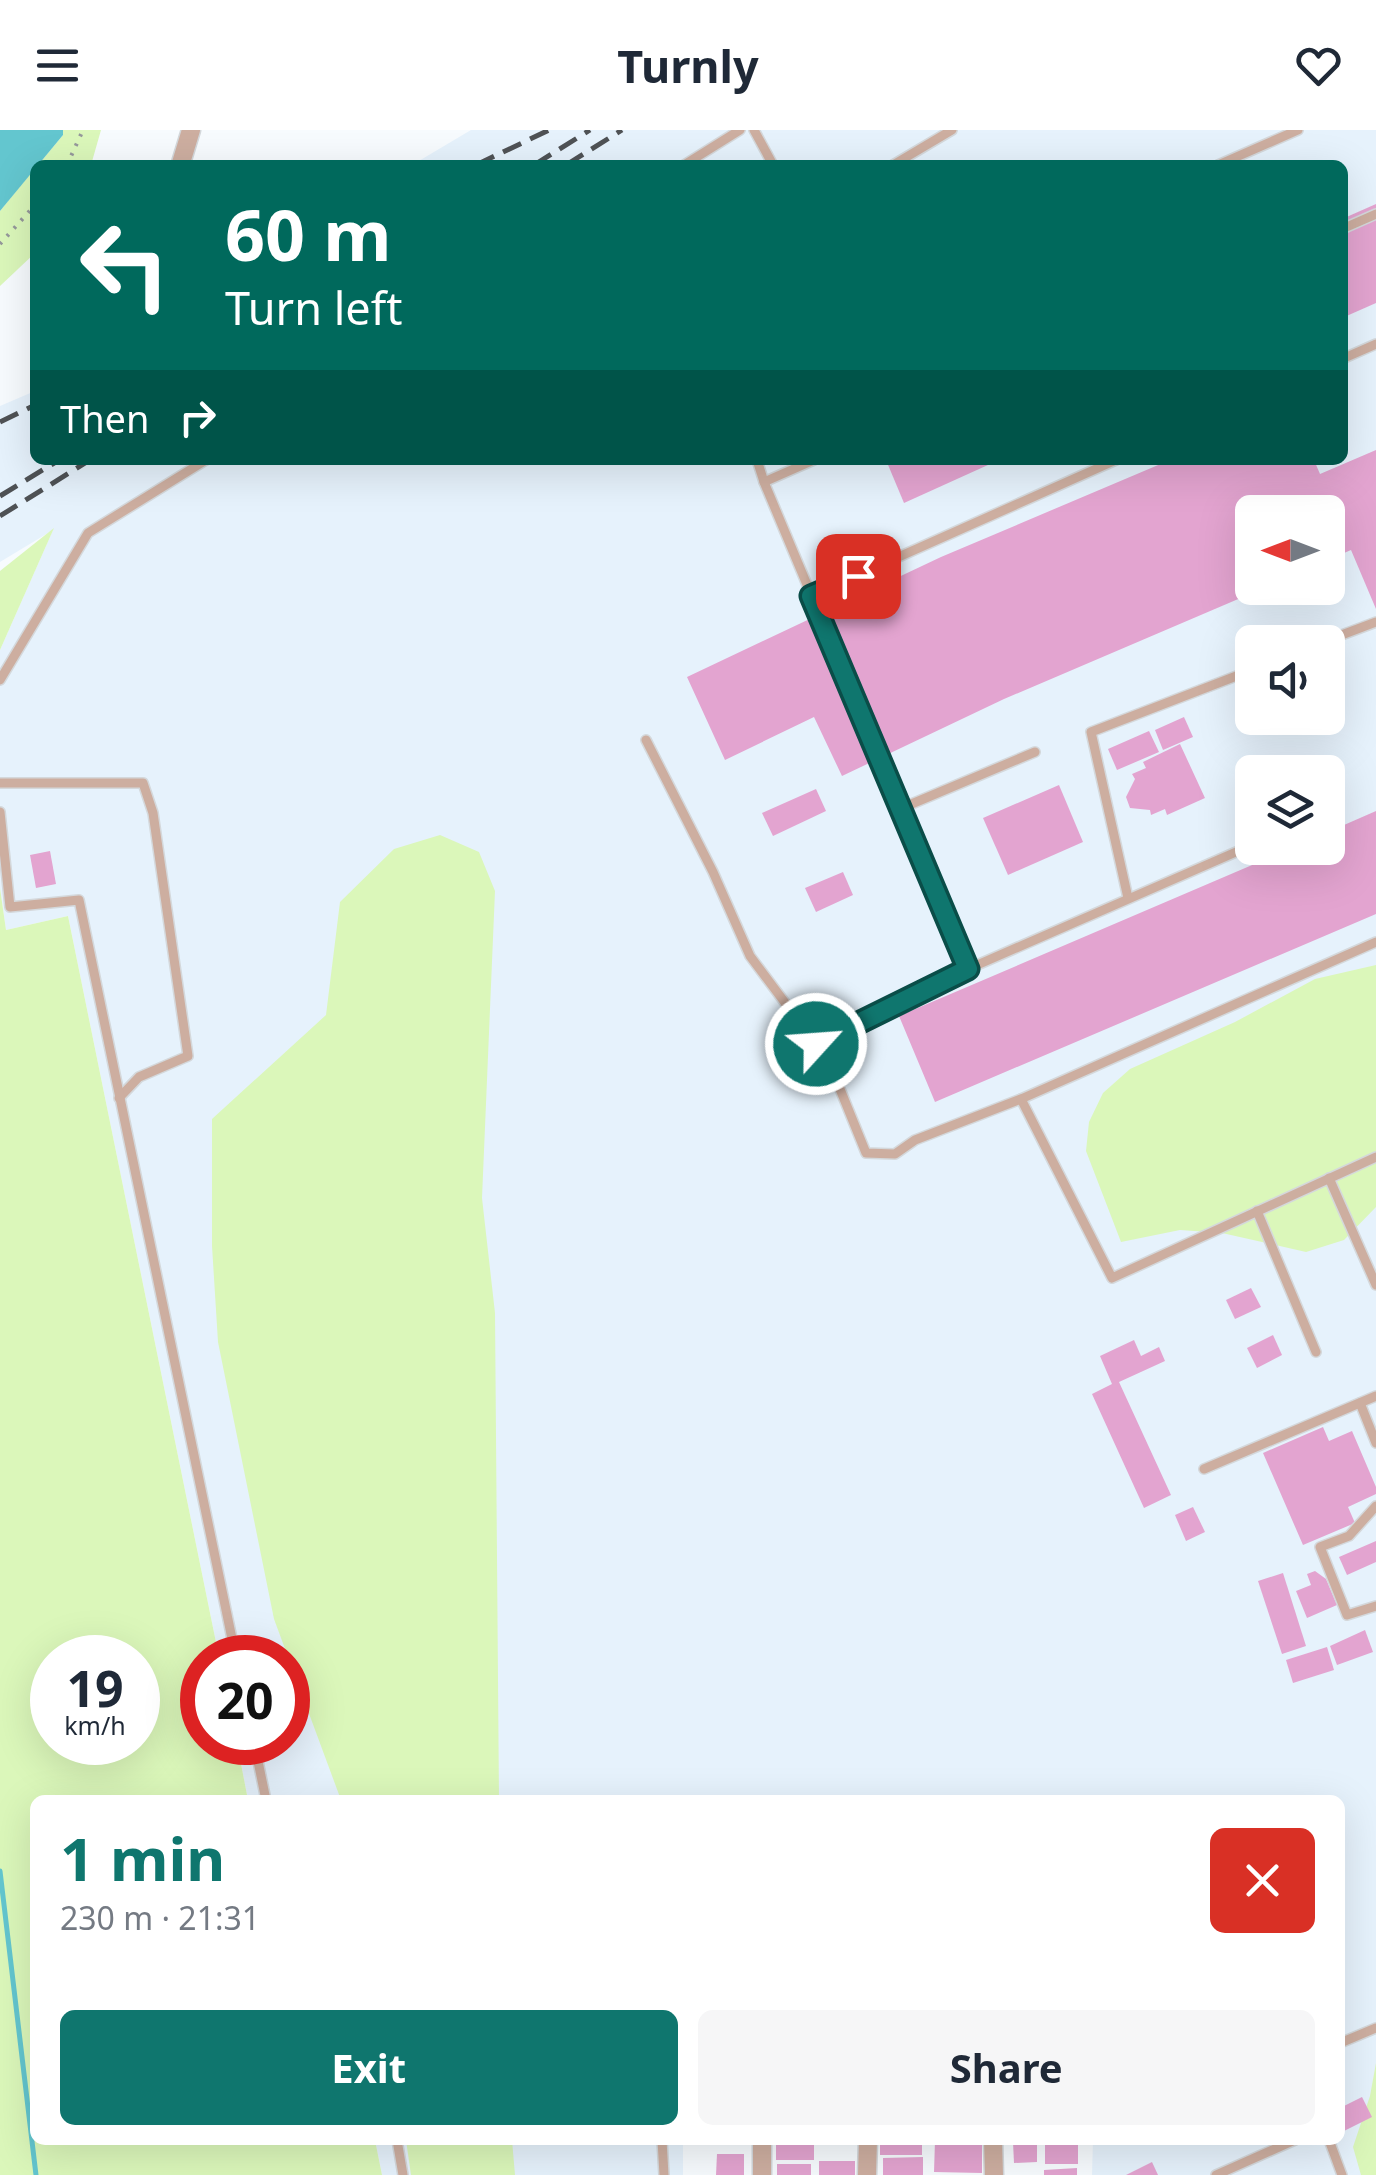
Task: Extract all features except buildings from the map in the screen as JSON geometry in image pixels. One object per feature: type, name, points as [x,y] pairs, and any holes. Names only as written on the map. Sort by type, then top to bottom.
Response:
[{"type":"street","points":[[182,160],[192,130]]},
{"type":"street","points":[[762,2145],[762,2175]]},
{"type":"street","points":[[867,2175],[868,2145]]},
{"type":"street","points":[[994,2145],[994,2175]]},
{"type":"lane","points":[[692,160],[740,130]]},
{"type":"lane","points":[[754,130],[771,160]]},
{"type":"lane","points":[[901,160],[952,130]]},
{"type":"lane","points":[[1229,160],[1298,130]]},
{"type":"lane","points":[[1348,226],[1376,214]]},
{"type":"lane","points":[[1348,356],[1376,344]]},
{"type":"lane","points":[[0,680],[88,532],[198,465]]},
{"type":"lane","points":[[759,465],[892,794],[902,808],[968,969]]},
{"type":"lane","points":[[764,482],[803,465]]},
{"type":"lane","points":[[811,596],[1105,465]]},
{"type":"lane","points":[[1345,634],[1376,622]]},
{"type":"lane","points":[[1128,898],[1091,732],[1235,677]]},
{"type":"lane","points":[[646,740],[750,956],[816,1044],[840,1089],[866,1153],[873,1155],[895,1154],[915,1140],[1021,1099],[1376,942]]},
{"type":"lane","points":[[902,808],[1035,752]]},
{"type":"lane","points":[[0,783],[143,783],[152,813],[188,1056],[138,1077],[119,1098]]},
{"type":"lane","points":[[0,812],[10,907],[79,900],[231,1635]]},
{"type":"lane","points":[[816,1044],[968,969],[1235,852]]},
{"type":"lane","points":[[1021,1099],[1112,1278],[1376,1156]]},
{"type":"lane","points":[[1328,1178],[1376,1285]]},
{"type":"lane","points":[[1258,1211],[1316,1352]]},
{"type":"lane","points":[[1204,1469],[1376,1396]]},
{"type":"lane","points":[[1360,1402],[1376,1443]]},
{"type":"lane","points":[[1376,1506],[1349,1536],[1320,1547],[1347,1615],[1376,1606]]},
{"type":"lane","points":[[259,1765],[265,1795]]},
{"type":"lane","points":[[1345,2042],[1376,2028]]},
{"type":"lane","points":[[398,2145],[403,2175]]},
{"type":"lane","points":[[662,2145],[664,2175]]},
{"type":"lane","points":[[1216,2175],[1284,2145]]},
{"type":"lane","points":[[1331,2145],[1342,2175]]},
{"type":"path","points":[[69,160],[82,130]]},
{"type":"path","points":[[0,244],[30,211]]},
{"type":"shaded area","points":[[471,130],[1376,130],[1376,2175],[1092,2175],[1093,2145],[1345,2145],[1345,1795],[247,1795],[241,1765],[310,1765],[310,1635],[215,1635],[68,916],[6,930],[0,888],[0,650],[53,530],[0,562],[0,406],[30,393],[30,465],[1348,465],[1348,160],[420,160]]},
{"type":"shaded area","points":[[376,2145],[683,2145],[683,2175],[382,2175]]},
{"type":"green space","points":[[63,130],[101,130],[92,160],[42,160]]},
{"type":"green space","points":[[30,174],[30,258],[0,286],[0,211]]},
{"type":"green space","points":[[54,528],[0,650],[0,571]]},
{"type":"green space","points":[[440,835],[479,852],[495,891],[482,1198],[495,1313],[499,1795],[339,1795],[310,1716],[310,1635],[280,1635],[274,1619],[218,1342],[212,1246],[212,1119],[326,1015],[340,902],[394,849]]},
{"type":"green space","points":[[0,888],[6,930],[68,916],[215,1635],[180,1635],[180,1765],[241,1765],[247,1795],[30,1795],[30,2145],[376,2145],[382,2175],[0,2175]]},
{"type":"green space","points":[[1376,965],[1376,1207],[1344,1240],[1306,1252],[1222,1233],[1180,1230],[1121,1242],[1086,1151],[1089,1122],[1103,1093],[1130,1069],[1235,1022],[1315,979]]},
{"type":"green space","points":[[1376,2063],[1376,2175],[1361,2175],[1353,2147]]},
{"type":"green space","points":[[407,2145],[512,2145],[515,2175],[411,2175]]},
{"type":"water","points":[[0,130],[63,130],[42,160],[30,160],[30,175],[0,211]]},
{"type":"waterway","points":[[0,1871],[30,2124]]},
{"type":"waterway","points":[[32,2145],[36,2175]]},
{"type":"railway","points":[[486,160],[549,130]]},
{"type":"railway","points":[[542,160],[590,130]]},
{"type":"railway","points":[[574,160],[622,130]]},
{"type":"railway","points":[[0,422],[30,407]]},
{"type":"railway","points":[[0,496],[51,465]]},
{"type":"railway","points":[[0,516],[82,465]]},
{"type":"route","points":[[816,1044],[968,969],[811,596],[858,576]]}]
